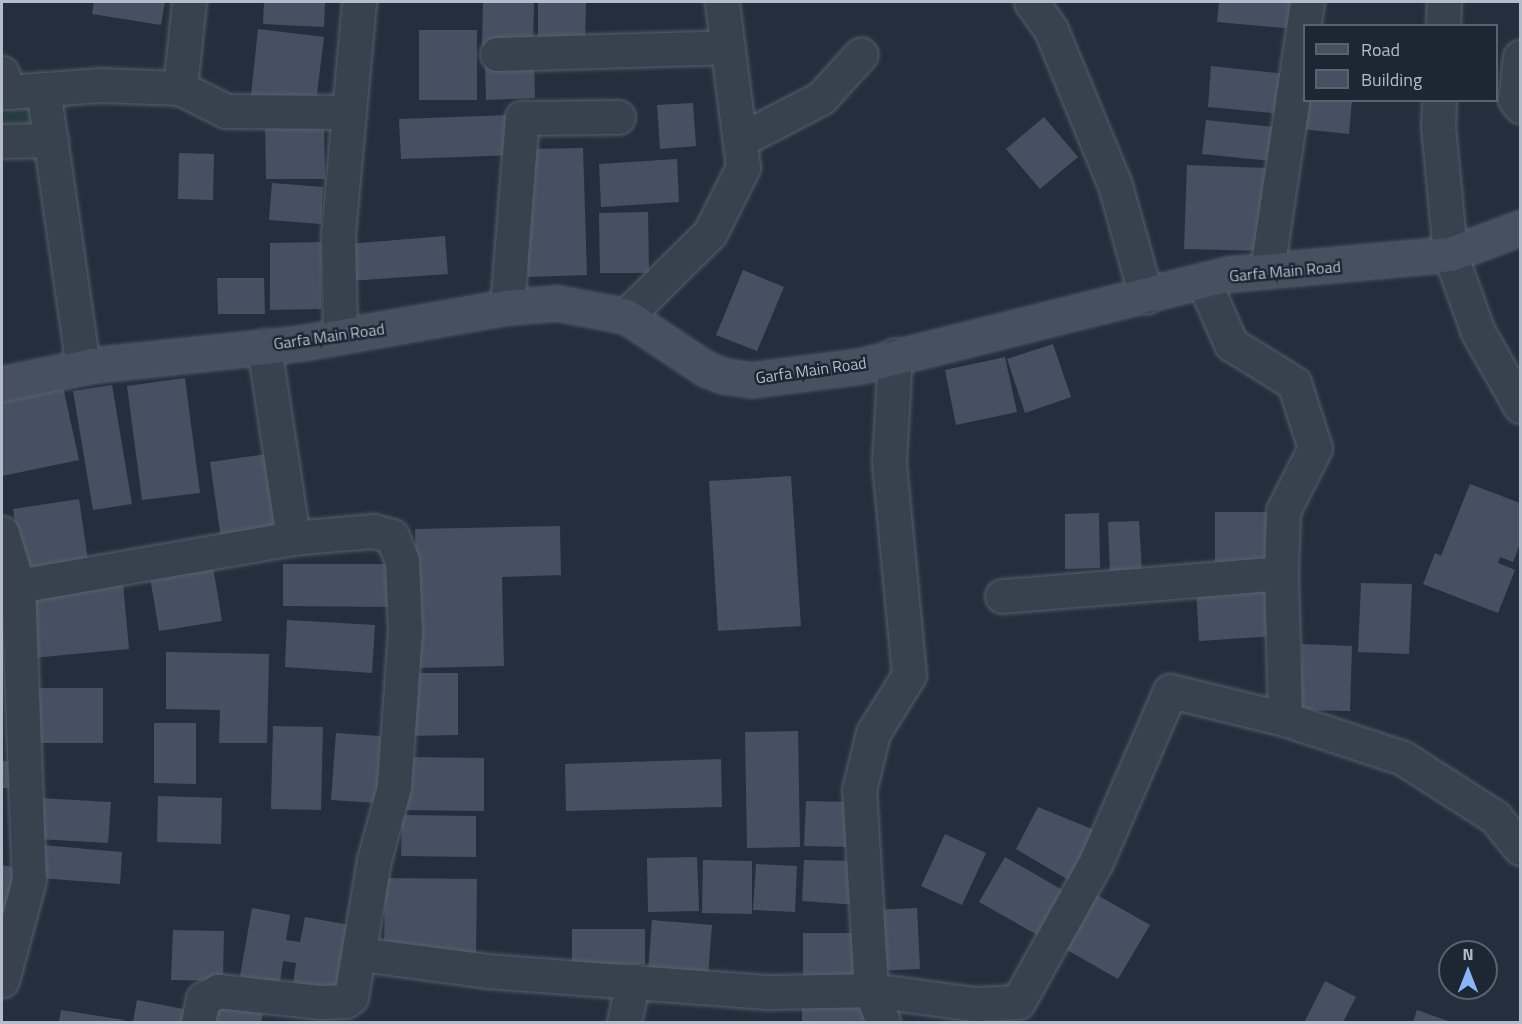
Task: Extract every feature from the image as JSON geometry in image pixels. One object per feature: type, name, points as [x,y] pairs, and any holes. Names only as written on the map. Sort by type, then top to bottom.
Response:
[{"type":"main road","name":"Garfa Main Road","points":[[2,384],[83,367],[340,336],[507,307],[557,303],[626,316],[724,376],[762,378],[860,366],[895,355],[1146,297],[1203,280],[1267,270],[1450,254],[1521,228]]},
{"type":"street","points":[[180,88],[189,2]]},
{"type":"street","points":[[340,336],[338,233],[359,2]]},
{"type":"street","points":[[626,316],[710,233],[743,167],[722,2]]},
{"type":"street","points":[[1031,2],[1051,30],[1115,185],[1146,297]]},
{"type":"street","points":[[1304,24],[1307,2]]},
{"type":"street","points":[[1443,24],[1444,2]]},
{"type":"street","points":[[1267,270],[1303,29]]},
{"type":"street","points":[[497,54],[728,47]]},
{"type":"street","points":[[740,140],[821,98],[861,54]]},
{"type":"street","points":[[1521,57],[1515,99],[1521,106]]},
{"type":"street","points":[[2,73],[8,92],[100,84],[180,88],[226,111],[348,112]]},
{"type":"street","points":[[43,89],[83,367]]},
{"type":"street","points":[[1439,102],[1438,126],[1450,254],[1478,332],[1521,406]]},
{"type":"street","points":[[507,307],[522,118],[618,117]]},
{"type":"street","points":[[2,141],[51,140]]},
{"type":"street","points":[[1203,280],[1231,344],[1294,383],[1315,448],[1283,511],[1281,573],[1285,719]]},
{"type":"street","points":[[264,346],[293,538]]},
{"type":"street","points":[[882,1023],[871,990],[859,790],[873,733],[909,675],[889,462],[895,355]]},
{"type":"street","points":[[18,586],[293,538],[373,531],[392,537],[402,561],[405,631],[394,787],[374,860],[351,997],[345,1001],[218,991],[203,999],[198,1023]]},
{"type":"street","points":[[2,533],[18,586],[29,880],[2,980]]},
{"type":"street","points":[[1002,596],[1281,573]]},
{"type":"street","points":[[360,954],[487,971],[770,992],[871,990],[975,1004],[1018,1002],[1096,862],[1170,691],[1285,719],[1403,758],[1495,817],[1521,849]]},
{"type":"street","points":[[624,1023],[633,981]]},
{"type":"green space","points":[[2,92],[37,98],[40,129],[2,130]]},
{"type":"building","points":[[94,2],[165,2],[161,25],[92,14]]},
{"type":"building","points":[[264,2],[325,2],[324,27],[263,24]]},
{"type":"building","points":[[483,2],[534,2],[533,48],[482,48]]},
{"type":"building","points":[[538,2],[586,2],[585,45],[538,44]]},
{"type":"building","points":[[1219,2],[1297,2],[1295,29],[1217,22]]},
{"type":"building","points":[[258,29],[324,37],[316,102],[251,95]]},
{"type":"building","points":[[419,30],[477,30],[477,100],[419,100]]},
{"type":"building","points":[[534,61],[535,98],[486,100],[485,63]]},
{"type":"building","points":[[1211,66],[1287,74],[1283,114],[1208,107]]},
{"type":"building","points":[[1303,100],[1303,102],[1352,102],[1349,134],[1301,129]]},
{"type":"building","points":[[693,103],[696,146],[660,149],[657,105]]},
{"type":"building","points":[[512,115],[514,155],[401,159],[399,119]]},
{"type":"building","points":[[1044,117],[1078,157],[1040,189],[1006,149]]},
{"type":"building","points":[[1206,120],[1275,127],[1271,161],[1202,154]]},
{"type":"building","points":[[324,122],[325,179],[266,179],[265,123]]},
{"type":"building","points":[[583,148],[587,275],[528,277],[525,149]]},
{"type":"building","points":[[179,153],[214,154],[213,200],[178,199]]},
{"type":"building","points":[[677,159],[679,202],[601,207],[599,164]]},
{"type":"building","points":[[1187,165],[1267,168],[1264,251],[1184,249]]},
{"type":"building","points":[[272,183],[323,187],[321,224],[269,220]]},
{"type":"building","points":[[648,212],[649,273],[600,273],[599,213]]},
{"type":"building","points":[[445,236],[448,274],[349,281],[347,244]]},
{"type":"building","points":[[321,242],[321,309],[270,310],[270,243]]},
{"type":"building","points":[[743,270],[784,287],[757,351],[716,335]]},
{"type":"building","points":[[217,278],[264,278],[265,314],[218,314]]},
{"type":"building","points":[[1053,344],[1071,397],[1025,413],[1007,359]]},
{"type":"building","points":[[1005,357],[1017,412],[956,425],[945,370]]},
{"type":"building","points":[[185,378],[200,493],[142,500],[127,386]]},
{"type":"building","points":[[112,385],[132,504],[93,510],[73,391]]},
{"type":"building","points":[[63,387],[79,460],[2,476],[2,401]]},
{"type":"building","points":[[266,454],[277,531],[221,539],[210,462]]},
{"type":"building","points":[[791,476],[801,626],[718,631],[709,481]]},
{"type":"building","points":[[1470,484],[1520,503],[1520,544],[1513,562],[1500,557],[1498,563],[1515,570],[1498,613],[1423,584],[1435,553],[1441,556]]},
{"type":"building","points":[[79,499],[89,567],[23,577],[13,509]]},
{"type":"building","points":[[1215,512],[1267,512],[1267,564],[1215,564]]},
{"type":"building","points":[[1099,513],[1100,568],[1065,569],[1065,514]]},
{"type":"building","points":[[1139,521],[1142,572],[1110,573],[1108,522]]},
{"type":"building","points":[[560,526],[561,575],[502,577],[504,666],[418,668],[415,529]]},
{"type":"building","points":[[283,564],[388,564],[388,607],[283,606]]},
{"type":"building","points":[[213,567],[222,621],[159,631],[150,577]]},
{"type":"building","points":[[123,583],[129,649],[32,658],[27,592]]},
{"type":"building","points":[[1361,583],[1412,584],[1409,654],[1358,652]]},
{"type":"building","points":[[1272,584],[1275,636],[1199,641],[1196,589]]},
{"type":"building","points":[[287,620],[375,625],[372,673],[285,667]]},
{"type":"building","points":[[1302,644],[1352,646],[1350,711],[1300,710]]},
{"type":"building","points":[[166,652],[269,654],[267,743],[219,743],[220,710],[166,709]]},
{"type":"building","points":[[408,673],[458,673],[458,735],[408,736]]},
{"type":"building","points":[[32,688],[103,688],[103,743],[32,743]]},
{"type":"building","points":[[154,723],[196,723],[196,784],[154,783]]},
{"type":"building","points":[[273,726],[323,727],[321,810],[271,809]]},
{"type":"building","points":[[798,731],[800,847],[747,848],[745,732]]},
{"type":"building","points":[[336,733],[381,736],[376,803],[331,800]]},
{"type":"building","points":[[407,757],[484,758],[484,811],[406,810]]},
{"type":"building","points":[[721,759],[722,807],[566,811],[565,764]]},
{"type":"building","points":[[2,761],[20,762],[18,789],[2,788]]},
{"type":"building","points":[[158,796],[222,798],[221,844],[157,842]]},
{"type":"building","points":[[40,798],[111,802],[108,843],[38,839]]},
{"type":"building","points":[[806,801],[850,802],[849,847],[804,846]]},
{"type":"building","points":[[1038,807],[1097,831],[1070,881],[1016,849]]},
{"type":"building","points":[[402,815],[476,816],[476,857],[401,856]]},
{"type":"building","points":[[945,834],[986,853],[962,905],[921,886]]},
{"type":"building","points":[[42,845],[122,852],[120,884],[39,878]]},
{"type":"building","points":[[697,857],[699,911],[648,912],[647,858]]},
{"type":"building","points":[[1005,857],[1066,892],[1041,937],[979,902]]},
{"type":"building","points":[[703,860],[752,861],[752,914],[702,913]]},
{"type":"building","points":[[804,860],[855,861],[858,905],[802,901]]},
{"type":"building","points":[[756,864],[797,866],[795,912],[753,910]]},
{"type":"building","points":[[2,865],[18,868],[2,956]]},
{"type":"building","points":[[385,878],[477,879],[476,954],[384,953]]},
{"type":"building","points":[[1092,892],[1150,925],[1118,979],[1060,946]]},
{"type":"building","points":[[252,908],[290,915],[286,940],[300,942],[305,917],[350,925],[339,991],[293,983],[296,963],[283,961],[280,983],[240,976]]},
{"type":"building","points":[[917,908],[920,969],[877,971],[874,910]]},
{"type":"building","points":[[652,920],[712,925],[708,976],[648,971]]},
{"type":"building","points":[[572,929],[645,929],[645,964],[572,964]]},
{"type":"building","points":[[173,930],[224,931],[223,981],[171,980]]},
{"type":"building","points":[[803,933],[858,933],[859,987],[803,987]]},
{"type":"building","points":[[1325,981],[1356,997],[1343,1022],[1305,1021]]},
{"type":"building","points":[[137,1000],[189,1010],[187,1022],[133,1022]]},
{"type":"building","points":[[802,1001],[868,1002],[868,1022],[802,1022]]},
{"type":"building","points":[[210,1004],[263,1014],[261,1022],[206,1022]]},
{"type":"building","points":[[61,1010],[124,1020],[123,1022],[59,1022]]},
{"type":"building","points":[[1417,1010],[1451,1022],[1413,1022]]}]
